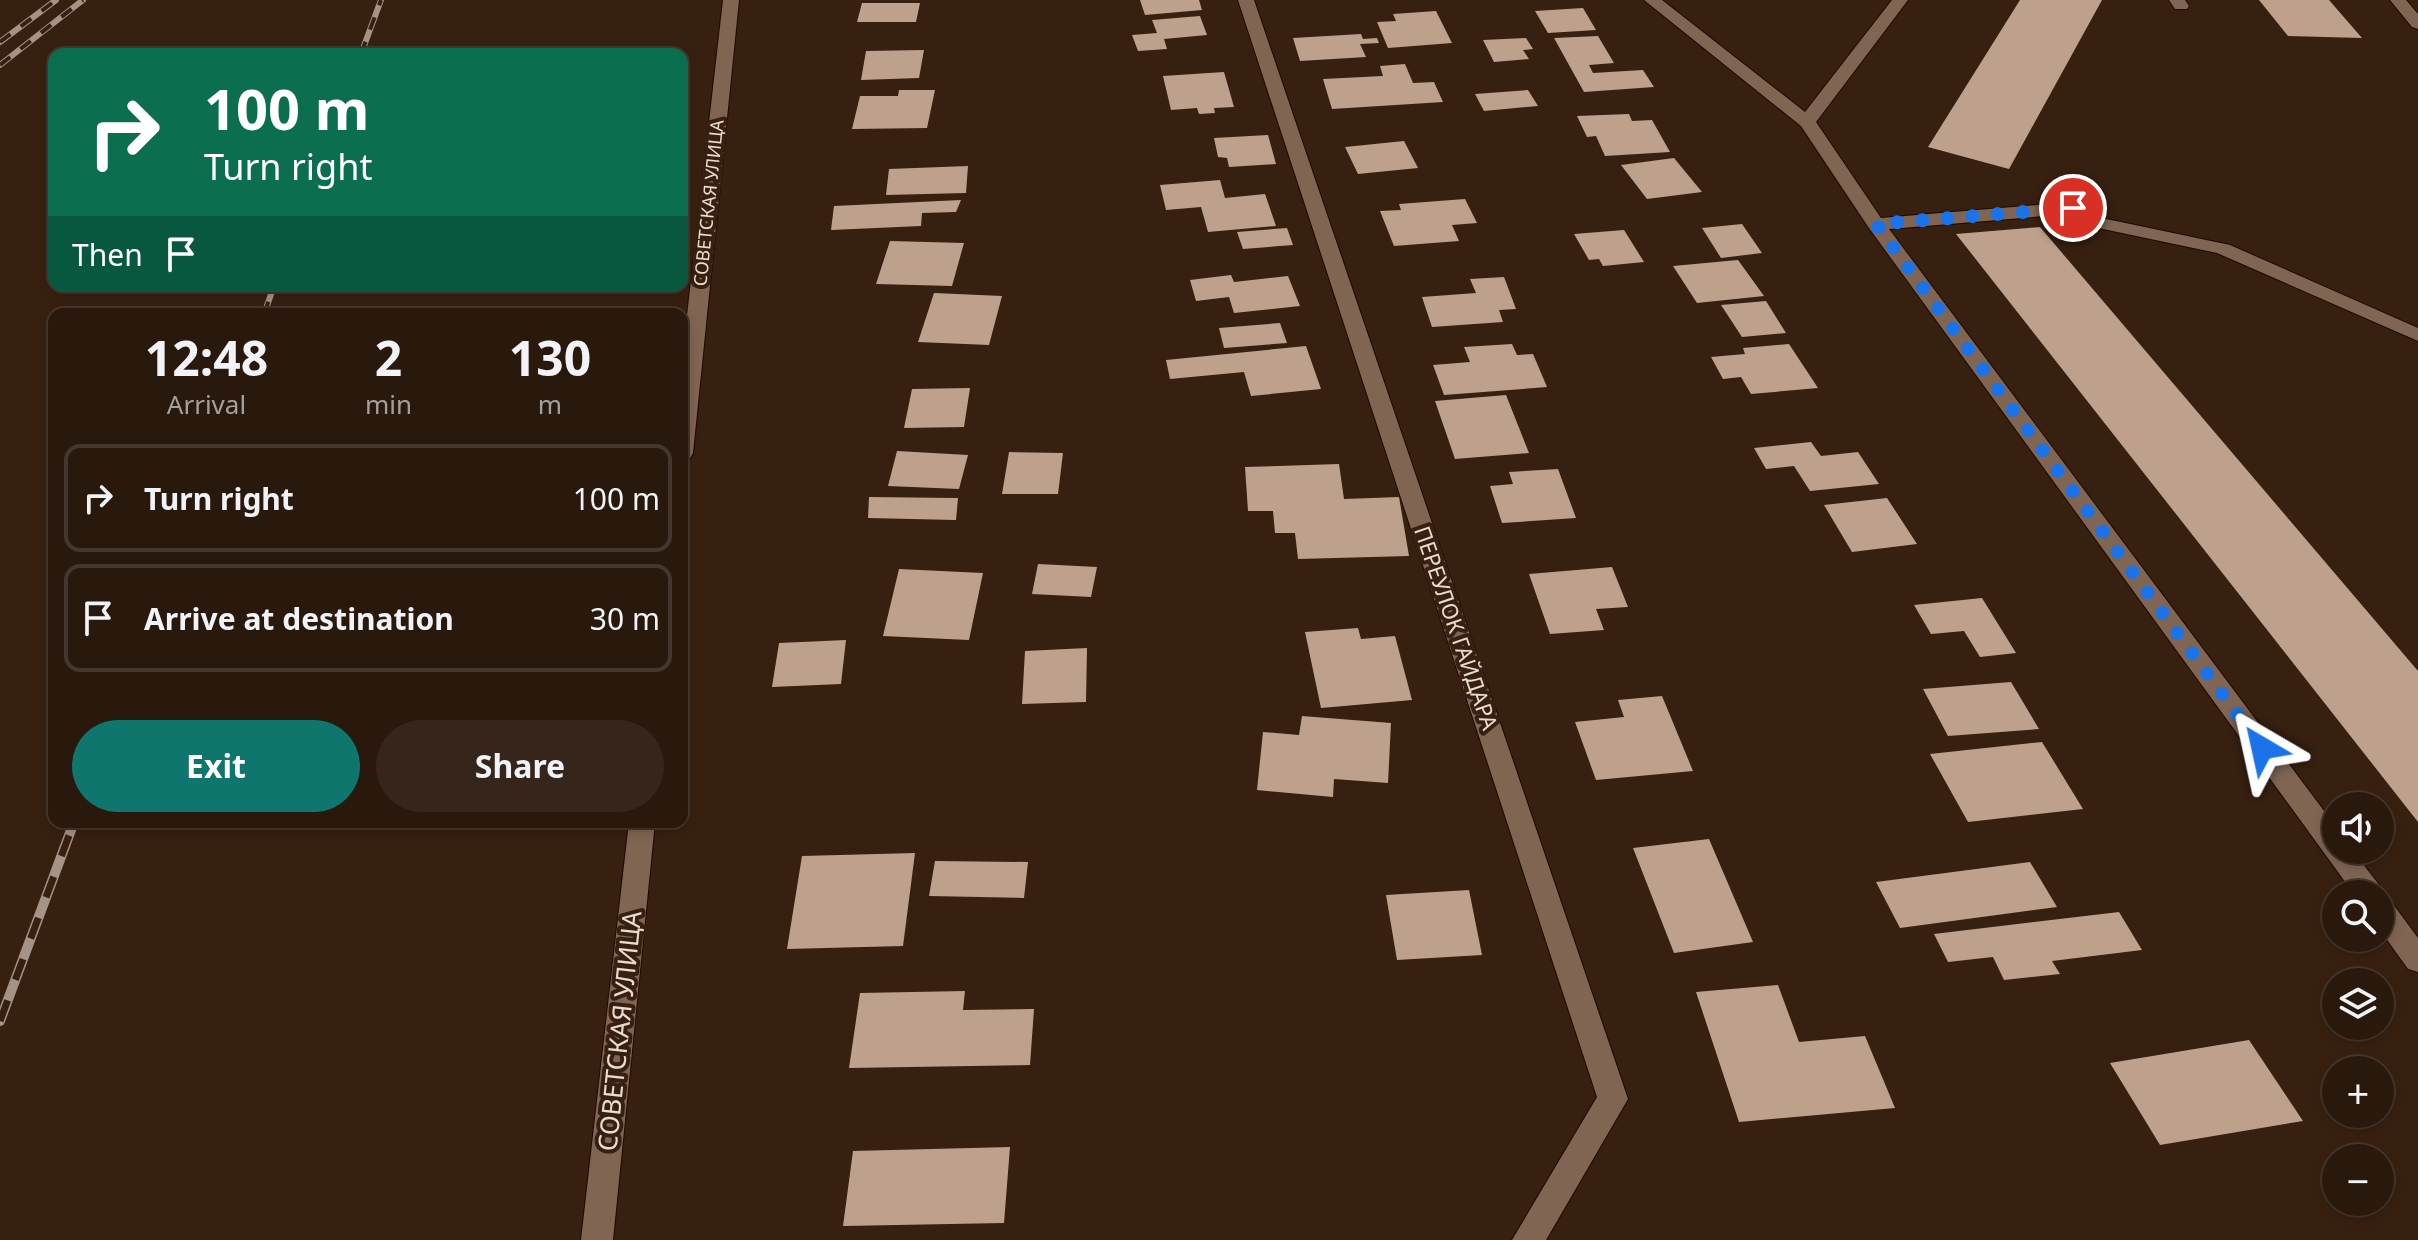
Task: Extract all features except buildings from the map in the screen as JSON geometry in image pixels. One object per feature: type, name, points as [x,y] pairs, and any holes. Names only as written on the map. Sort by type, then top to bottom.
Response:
[{"type":"street","name":"СОВЕТСКАЯ УЛИЦА","points":[[688,398],[731,0]]},
{"type":"street","name":"ПЕРЕУЛОК ГАЙДАРА","points":[[1246,0],[1613,1099],[1528,1240]]},
{"type":"street","points":[[1652,0],[1807,122],[1876,224],[2322,829]]},
{"type":"street","points":[[1807,122],[1900,0]]},
{"type":"street","points":[[2398,0],[2418,24]]},
{"type":"street","points":[[1876,224],[2073,208],[2091,221],[2105,225],[2223,249],[2418,335]]},
{"type":"street","name":"СОВЕТСКАЯ УЛИЦА","points":[[597,1240],[641,828]]},
{"type":"street","points":[[2394,927],[2418,960]]},
{"type":"railway","points":[[0,42],[56,0]]},
{"type":"railway","points":[[0,65],[83,0]]},
{"type":"railway","points":[[363,48],[381,0]]},
{"type":"railway","points":[[266,308],[272,292]]},
{"type":"railway","points":[[0,1021],[72,828]]},
{"type":"route","points":[[2073,208],[1876,224],[2262,748]]}]
